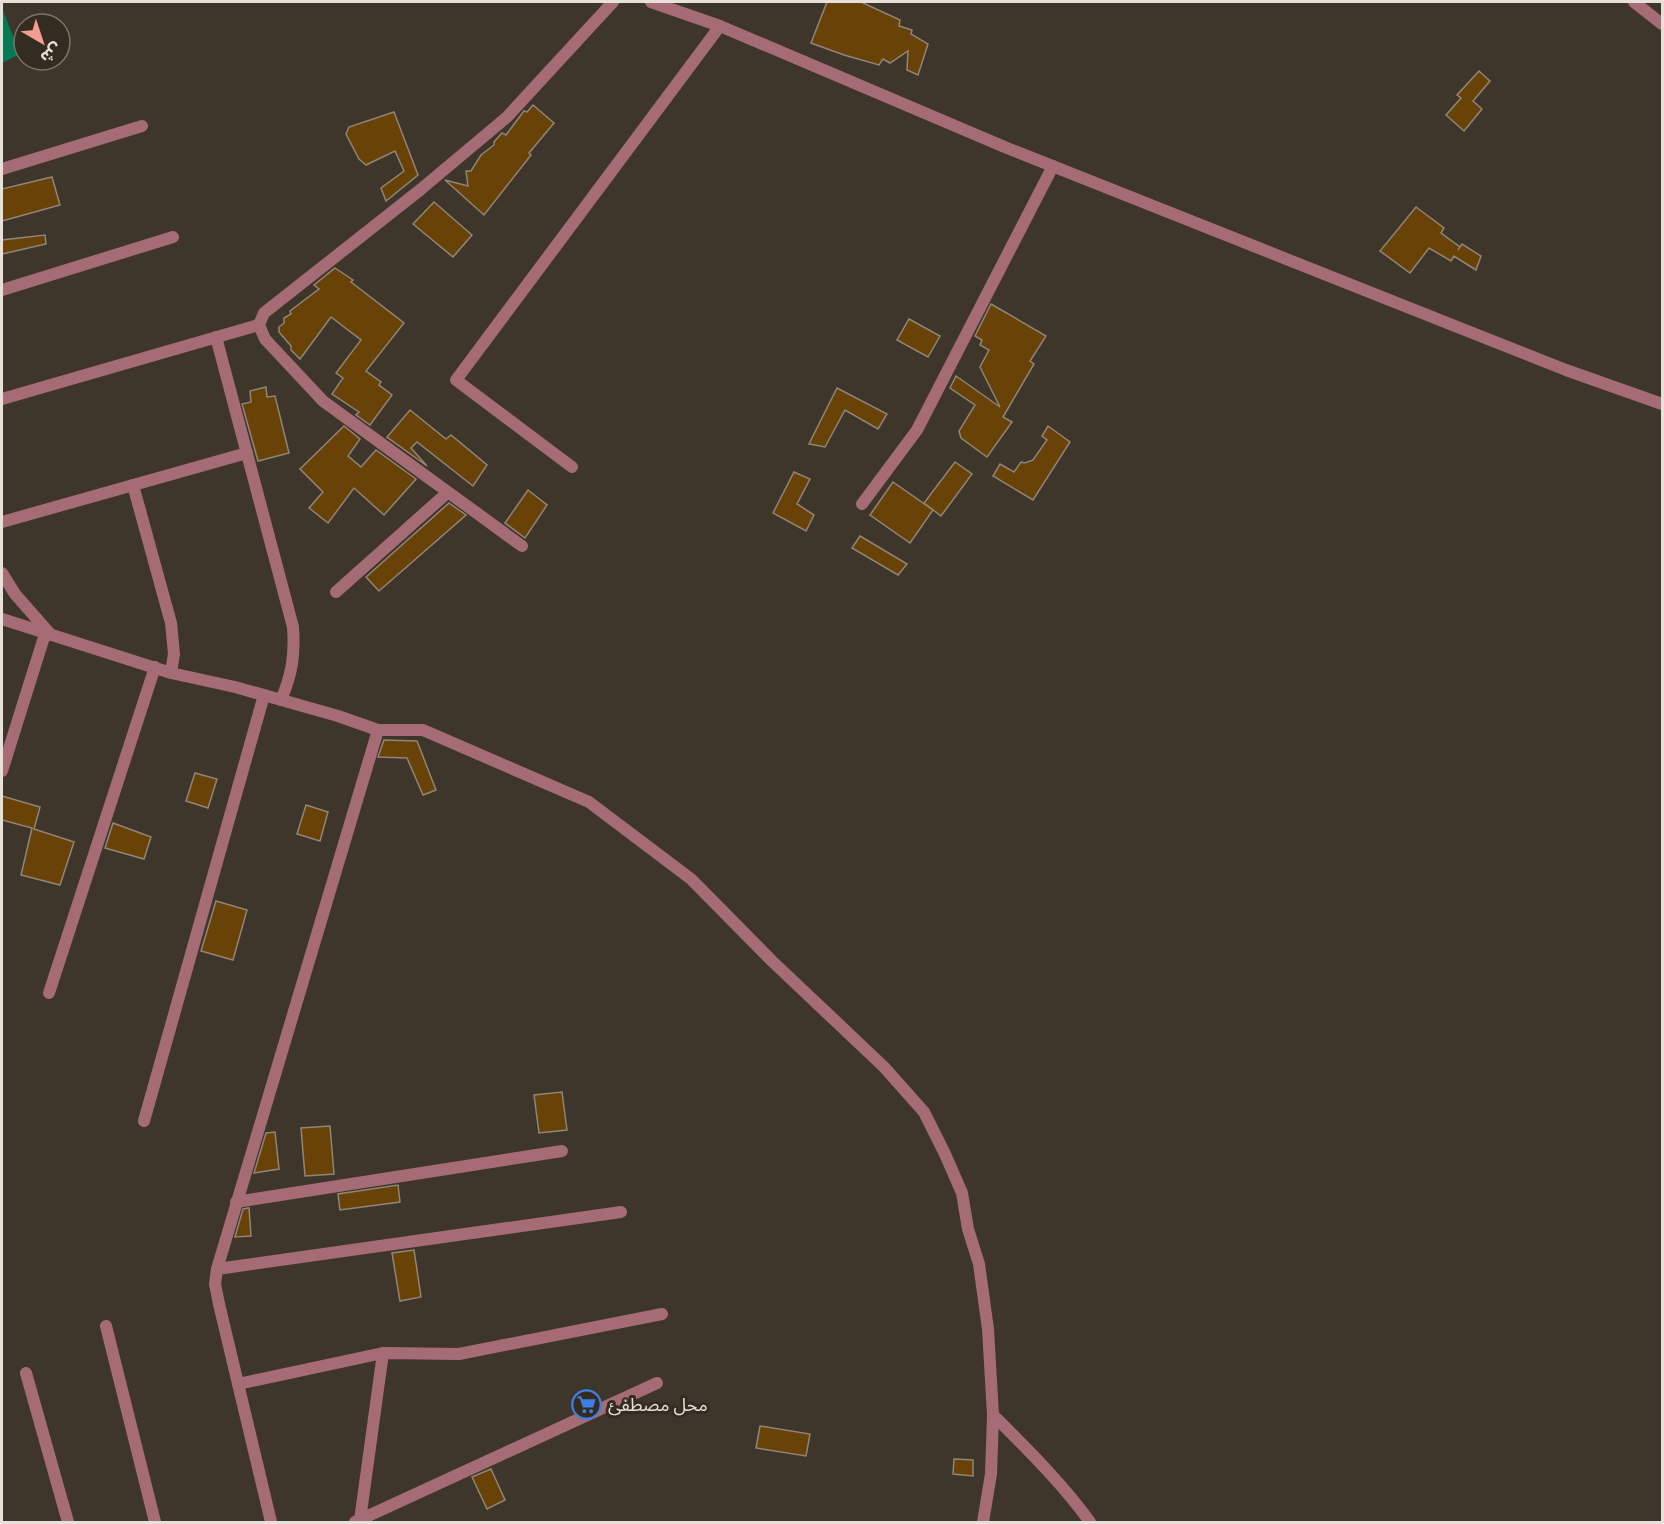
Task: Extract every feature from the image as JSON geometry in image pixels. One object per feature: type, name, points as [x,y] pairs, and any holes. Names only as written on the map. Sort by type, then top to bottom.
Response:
[{"type":"street","points":[[522,546],[323,401],[265,339],[259,325],[264,313],[420,190],[507,117],[613,2]]},
{"type":"street","points":[[651,2],[720,26],[1053,166],[1566,370],[1662,404]]},
{"type":"street","points":[[1634,2],[1662,24]]},
{"type":"street","points":[[572,467],[456,380],[720,26]]},
{"type":"street","points":[[2,169],[142,126]]},
{"type":"street","points":[[862,504],[916,430],[1053,166]]},
{"type":"street","points":[[2,290],[173,237]]},
{"type":"street","points":[[2,399],[259,325]]},
{"type":"street","points":[[216,337],[293,627],[295,649],[291,676],[281,700]]},
{"type":"street","points":[[2,522],[247,453]]},
{"type":"street","points":[[133,485],[171,623],[174,654],[171,673]]},
{"type":"street","points":[[336,592],[447,493]]},
{"type":"street","points":[[2,573],[15,594],[49,635]]},
{"type":"street","points":[[2,619],[171,673],[264,695],[378,730],[423,730],[589,802],[691,879],[772,961],[884,1067],[924,1112],[962,1193],[968,1229],[979,1264],[988,1329],[993,1415],[991,1474],[983,1522]]},
{"type":"street","points":[[2,771],[49,635]]},
{"type":"street","points":[[49,993],[155,667]]},
{"type":"street","points":[[144,1121],[264,695]]},
{"type":"street","points":[[271,1522],[219,1304],[215,1284],[217,1269],[378,730]]},
{"type":"street","points":[[236,1202],[562,1151]]},
{"type":"street","points":[[217,1269],[621,1212]]},
{"type":"street","points":[[238,1384],[383,1353],[459,1354],[662,1314]]},
{"type":"street","points":[[106,1326],[155,1522]]},
{"type":"street","points":[[358,1521],[383,1353]]},
{"type":"street","points":[[26,1373],[68,1522]]},
{"type":"street","points":[[358,1521],[657,1383]]},
{"type":"street","points":[[993,1415],[1042,1465],[1090,1522]]},
{"type":"green space","points":[[2,8],[12,34],[12,58],[2,63]]},
{"type":"building","points":[[827,2],[861,2],[900,20],[899,26],[912,30],[911,34],[928,44],[918,75],[907,70],[908,51],[890,63],[883,59],[879,65],[811,43]]},
{"type":"building","points":[[1479,71],[1490,81],[1473,101],[1482,109],[1464,131],[1446,115],[1461,98],[1457,95]]},
{"type":"building","points":[[533,105],[554,123],[484,215],[445,180],[468,186],[466,171],[471,171],[481,155],[494,145],[502,133],[506,135],[524,111],[527,112]]},
{"type":"building","points":[[394,112],[418,175],[386,201],[381,188],[404,171],[395,151],[366,165],[359,159],[346,134],[349,127]]},
{"type":"building","points":[[52,177],[60,205],[2,221],[2,189]]},
{"type":"building","points":[[434,202],[472,235],[453,257],[413,224]]},
{"type":"building","points":[[1416,207],[1444,228],[1441,233],[1460,247],[1462,244],[1481,256],[1476,270],[1454,256],[1451,261],[1429,248],[1410,273],[1380,251]]},
{"type":"building","points":[[45,235],[46,244],[2,254],[2,240]]},
{"type":"building","points":[[335,268],[353,280],[351,282],[404,323],[366,371],[381,382],[379,385],[392,395],[370,425],[356,415],[359,412],[332,394],[343,378],[336,373],[361,340],[331,317],[300,359],[279,332],[279,327],[284,323],[284,318],[291,314],[290,311],[319,289],[314,285]]},
{"type":"building","points":[[991,304],[1046,336],[1030,361],[1034,364],[1003,417],[1012,422],[987,457],[961,438],[959,431],[975,405],[950,388],[956,376],[1000,407],[980,367],[989,350],[980,345],[982,340],[975,336]]},
{"type":"building","points":[[909,319],[940,336],[928,357],[897,340]]},
{"type":"building","points":[[266,387],[267,397],[275,396],[289,453],[258,461],[242,404],[251,402],[250,391]]},
{"type":"building","points":[[837,388],[887,414],[878,429],[845,410],[825,447],[809,444]]},
{"type":"building","points":[[410,410],[446,439],[451,435],[487,465],[473,486],[417,442],[411,448],[427,466],[387,437]]},
{"type":"building","points":[[344,426],[360,439],[348,456],[361,467],[376,450],[416,479],[384,515],[354,488],[328,523],[309,508],[323,492],[300,469]]},
{"type":"building","points":[[1048,426],[1070,442],[1033,500],[993,476],[1000,464],[1014,472],[1021,462],[1033,460],[1047,440],[1042,436]]},
{"type":"building","points":[[955,462],[972,474],[941,516],[924,503]]},
{"type":"building","points":[[794,472],[810,479],[797,504],[814,515],[806,531],[773,513]]},
{"type":"building","points":[[893,482],[933,510],[910,543],[870,515]]},
{"type":"building","points":[[528,490],[547,505],[525,538],[505,523]]},
{"type":"building","points":[[449,503],[466,515],[379,591],[366,577]]},
{"type":"building","points":[[860,536],[907,564],[898,575],[852,548]]},
{"type":"building","points":[[384,740],[417,741],[436,790],[423,795],[407,758],[378,757]]},
{"type":"building","points":[[195,773],[217,779],[208,808],[186,801]]},
{"type":"building","points":[[2,796],[40,807],[34,829],[74,842],[60,885],[21,875],[32,828],[2,820]]},
{"type":"building","points":[[306,805],[328,812],[320,841],[297,834]]},
{"type":"building","points":[[113,823],[151,837],[144,859],[105,848]]},
{"type":"building","points":[[216,901],[247,910],[233,960],[201,951]]},
{"type":"building","points":[[562,1092],[567,1130],[539,1133],[534,1095]]},
{"type":"building","points":[[330,1126],[334,1174],[305,1176],[301,1128]]},
{"type":"building","points":[[275,1132],[279,1169],[254,1173],[266,1133]]},
{"type":"building","points":[[398,1185],[400,1202],[340,1210],[338,1194]]},
{"type":"building","points":[[249,1208],[251,1236],[235,1237],[243,1209]]},
{"type":"building","points":[[414,1250],[421,1297],[400,1301],[392,1253]]},
{"type":"building","points":[[760,1426],[810,1434],[806,1456],[756,1448]]},
{"type":"building","points":[[954,1459],[973,1460],[973,1476],[953,1474]]},
{"type":"building","points":[[491,1469],[505,1500],[487,1509],[472,1477]]},
{"type":"place","name":"محل مصطفئ","points":[[587,1405]]}]
